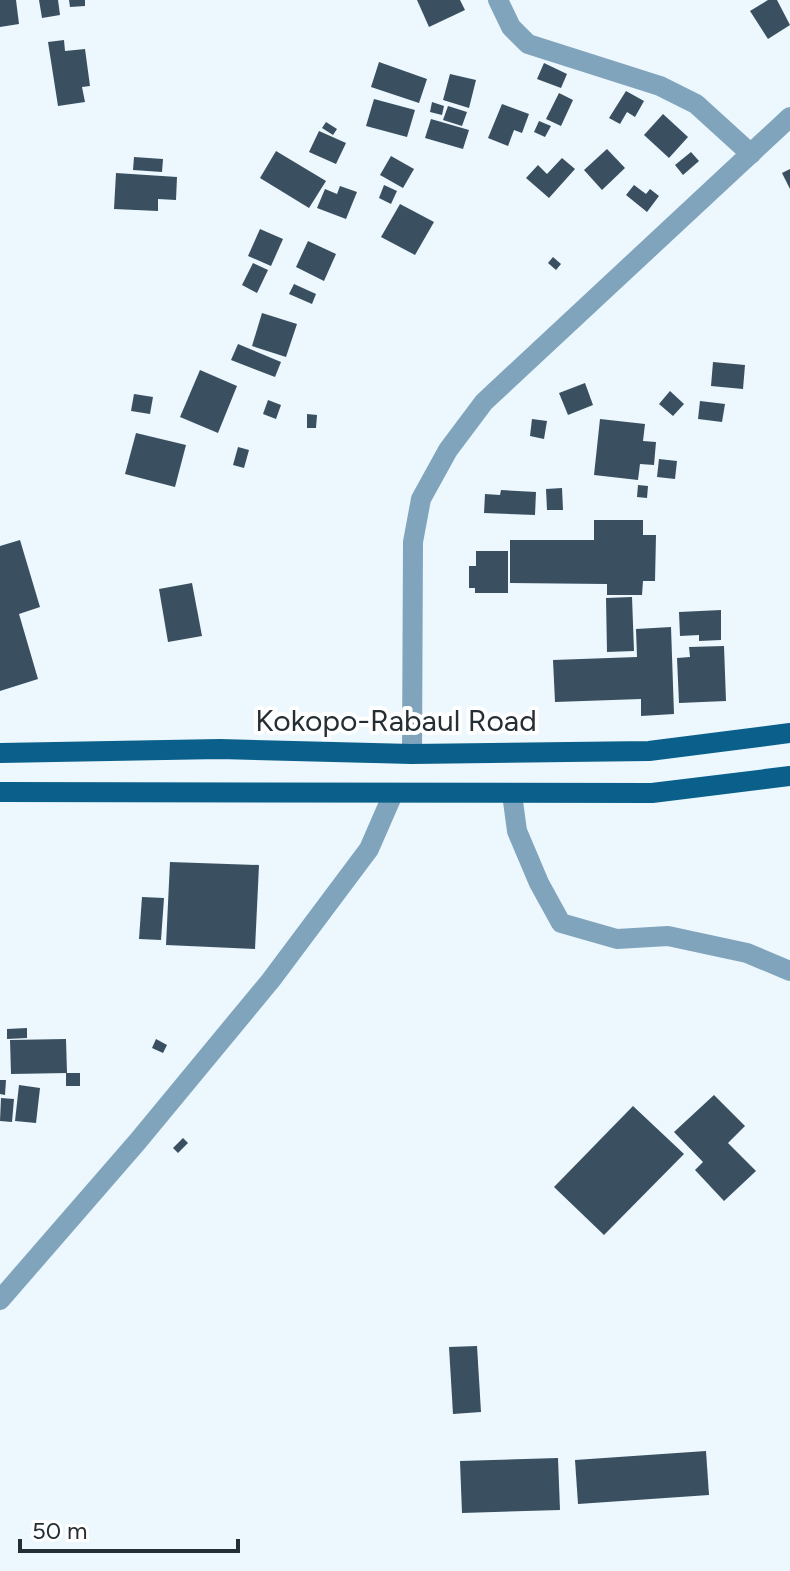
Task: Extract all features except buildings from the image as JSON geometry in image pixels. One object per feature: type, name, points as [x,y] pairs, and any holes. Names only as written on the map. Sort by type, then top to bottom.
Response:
[{"type":"main road","name":"Kokopo-Rabaul Road","points":[[0,753],[220,749],[412,754],[649,751],[790,733]]},
{"type":"main road","points":[[0,792],[652,793],[790,776]]},
{"type":"street","points":[[498,0],[511,27],[528,44],[660,86],[696,104],[751,154]]},
{"type":"street","points":[[412,754],[413,542],[421,499],[441,462],[484,402],[790,117]]},
{"type":"street","points":[[0,1300],[138,1141],[271,980],[369,849],[393,794]]},
{"type":"street","points":[[512,794],[517,831],[539,883],[561,923],[617,939],[668,936],[747,953],[790,971]]}]
